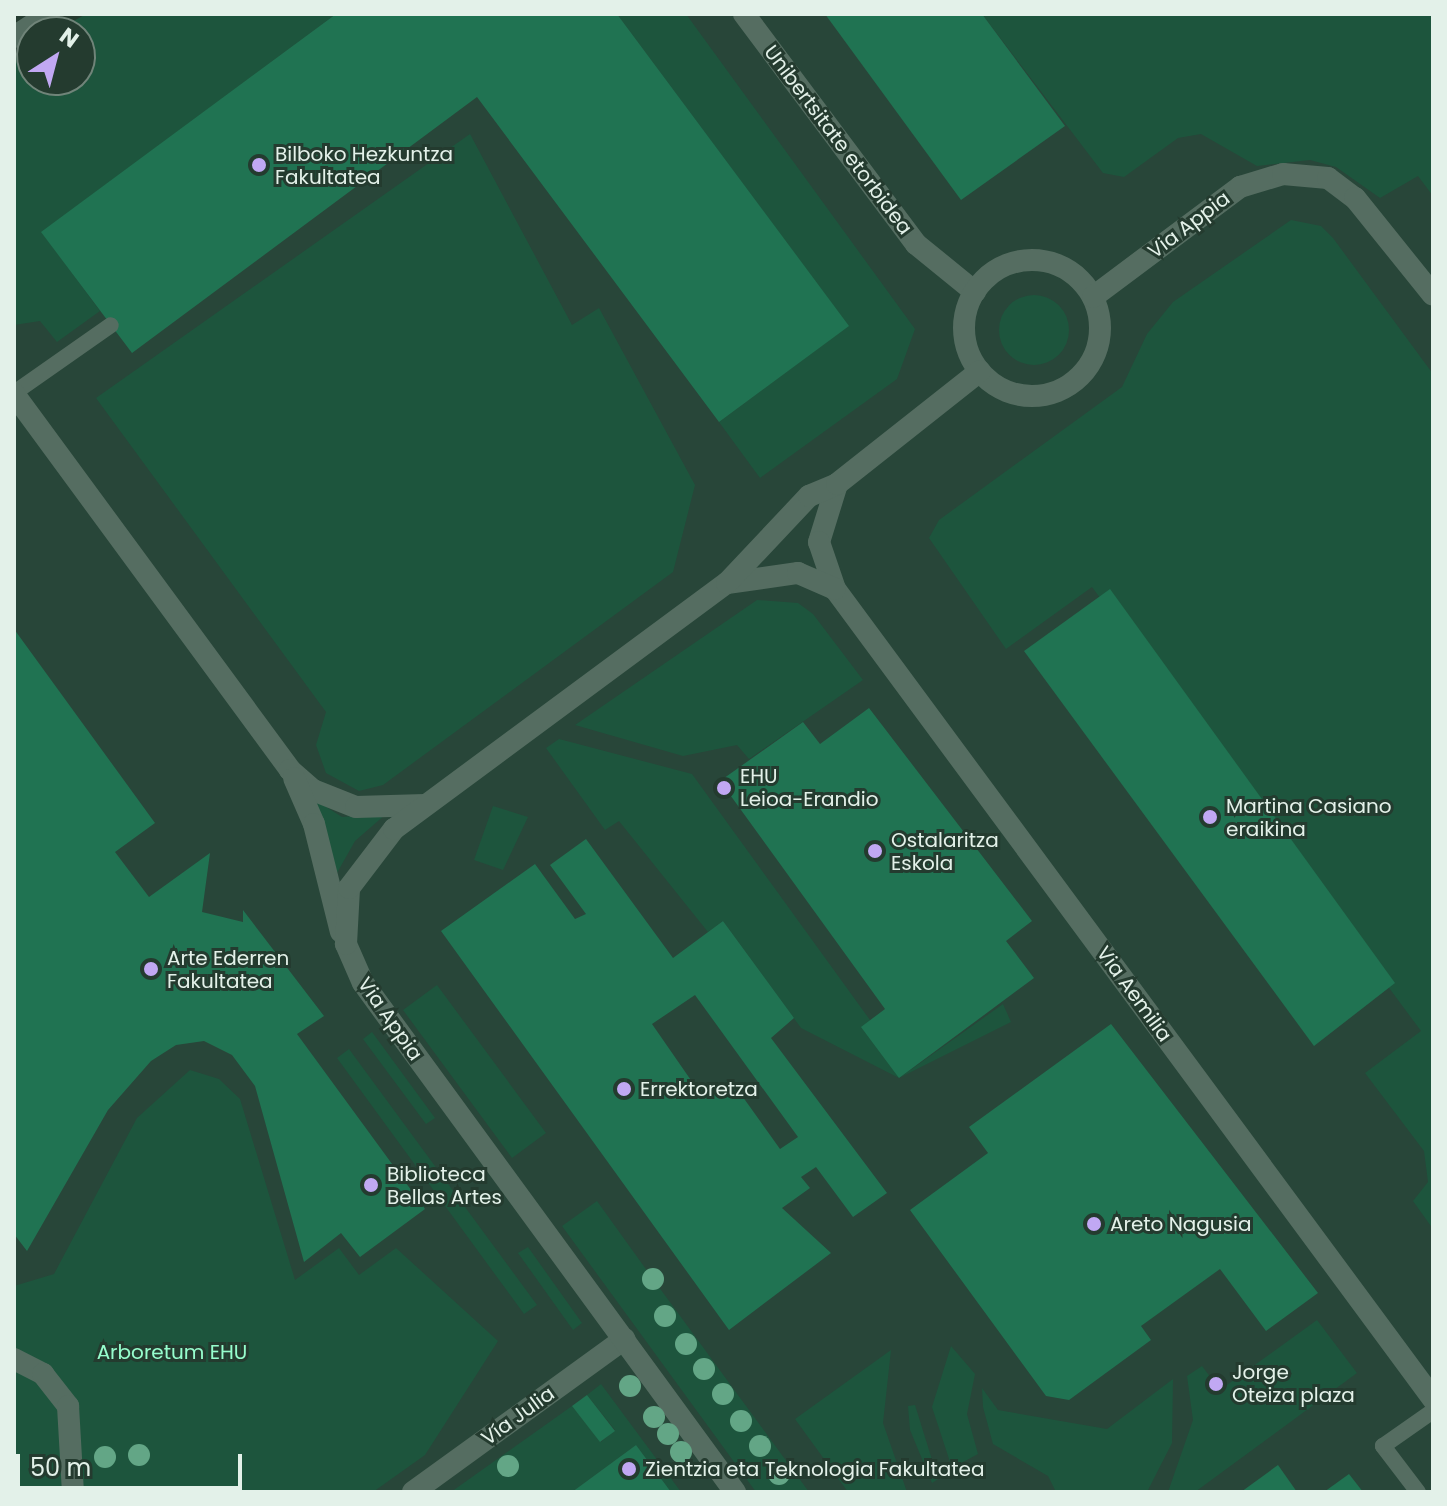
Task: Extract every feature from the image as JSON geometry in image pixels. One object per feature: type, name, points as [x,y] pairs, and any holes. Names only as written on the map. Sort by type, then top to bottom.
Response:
[{"type":"street","points":[[14,37],[49,14]]},
{"type":"street","name":"Unibertsitate etorbidea","points":[[744,14],[916,244],[975,292]]},
{"type":"street","name":"Via Appia","points":[[1093,297],[1240,187],[1283,174],[1328,178],[1355,198],[1433,295]]},
{"type":"street","points":[[1036,260],[1072,273],[1093,297],[1100,340],[1085,372],[1064,389],[1026,396],[980,371],[965,336],[975,292],[1004,266],[1036,260]]},
{"type":"street","name":"Via Appia","points":[[735,1492],[363,983],[346,944],[345,908],[356,871],[379,841],[727,583],[809,496],[837,484],[980,371]]},
{"type":"street","points":[[14,394],[290,770],[314,824],[346,944]]},
{"type":"street","name":"Via Aemilia","points":[[837,484],[819,542],[835,589],[1433,1399]]},
{"type":"street","points":[[727,583],[798,573],[835,589]]},
{"type":"street","points":[[290,770],[313,790],[356,807],[426,805]]},
{"type":"street","name":"Vía Julia","points":[[413,1492],[624,1339]]},
{"type":"street","points":[[14,1359],[43,1374],[68,1406],[73,1492]]},
{"type":"lane","points":[[14,394],[111,325]]},
{"type":"lane","points":[[1418,1492],[1383,1446],[1433,1411]]},
{"type":"shaded area","name":"EHU Leioa-Erandio","points":[[107,14],[1433,14],[1433,1492],[14,1492],[14,85],[16,96],[96,96],[96,41]]},
{"type":"green space","points":[[336,14],[42,232],[100,311],[57,342],[40,321],[14,325],[14,55],[16,96],[96,96],[96,16],[82,16]]},
{"type":"green space","points":[[617,14],[686,14],[915,329],[897,379],[760,478],[719,422],[848,326]]},
{"type":"green space","points":[[982,14],[1433,14],[1433,196],[1418,176],[1380,198],[1336,167],[1310,160],[1257,166],[1201,134],[1178,138],[1124,177],[1103,173]]},
{"type":"green space","points":[[470,134],[572,325],[599,308],[695,485],[673,572],[383,785],[359,791],[326,773],[316,745],[326,712],[96,398]]},
{"type":"green space","points":[[1291,220],[1321,226],[1333,238],[1433,374],[1433,1229],[1413,1201],[1428,1182],[1424,1151],[1365,1073],[1421,1031],[1092,587],[1006,649],[929,538],[939,520],[1122,387],[1147,334],[1173,302]]},
{"type":"green space","points":[[1034,295],[1059,305],[1069,330],[1059,355],[1034,365],[1009,355],[999,330],[1009,305]]},
{"type":"green space","points":[[757,600],[798,603],[813,614],[863,680],[749,759],[737,745],[683,756],[575,725]]},
{"type":"green space","points":[[559,739],[692,774],[870,1020],[899,1078],[801,1028],[723,921],[708,932],[619,821],[605,830],[546,748]]},
{"type":"green space","points":[[309,796],[342,817],[386,814],[355,841],[333,880]]},
{"type":"green space","points":[[493,806],[528,817],[503,870],[474,860]]},
{"type":"green space","points":[[437,985],[546,1133],[512,1158],[403,1010]]},
{"type":"green space","points":[[1003,1004],[1011,1022],[899,1078]]},
{"type":"green space","points":[[372,1032],[435,1118],[426,1124],[363,1039]]},
{"type":"green space","points":[[349,1049],[537,1305],[524,1314],[337,1058]]},
{"type":"green space","name":"Arboretum EHU","points":[[190,1070],[219,1079],[240,1099],[295,1280],[339,1248],[359,1275],[396,1248],[498,1341],[425,1455],[373,1492],[14,1492],[14,1286],[54,1274],[137,1118]]},
{"type":"green space","points":[[597,1201],[809,1492],[756,1492],[562,1226]]},
{"type":"green space","points":[[528,1247],[582,1323],[573,1330],[518,1253]]},
{"type":"green space","points":[[1317,1320],[1357,1373],[1195,1492],[1168,1492],[1193,1420],[1187,1376],[1202,1366],[1220,1390]]},
{"type":"green space","points":[[951,1346],[975,1374],[967,1414],[978,1454],[952,1468],[932,1407]]},
{"type":"green space","points":[[891,1350],[883,1423],[907,1492],[848,1492],[795,1419]]},
{"type":"green space","points":[[1173,1379],[1172,1443],[1147,1492],[1056,1492],[1048,1476],[993,1444],[983,1407],[982,1388],[998,1410],[1107,1429]]},
{"type":"green space","points":[[601,1384],[681,1492],[671,1492],[636,1445],[572,1492],[451,1492],[572,1406],[601,1442],[615,1430],[587,1395]]},
{"type":"green space","points":[[915,1405],[938,1479],[932,1483],[910,1430],[908,1406]]},
{"type":"building","name":"Bilboko Hezkuntza Fakultatea","points":[[336,14],[617,14],[849,326],[719,422],[477,97],[132,353],[41,232]]},
{"type":"building","points":[[825,14],[982,14],[1065,126],[961,200]]},
{"type":"building","name":"Martina Casiano eraikina","points":[[1110,589],[1395,983],[1314,1046],[1024,651]]},
{"type":"building","name":"Arte Ederren Fakultatea","points":[[14,629],[155,823],[115,852],[149,897],[210,853],[202,912],[243,922],[243,910],[324,1016],[297,1034],[425,1209],[360,1257],[341,1233],[304,1262],[255,1086],[232,1055],[204,1041],[176,1045],[151,1061],[108,1110],[27,1251],[14,1234]]},
{"type":"building","name":"Ostalaritza Eskola","points":[[869,708],[1032,921],[1006,941],[1034,978],[899,1078],[861,1027],[885,1009],[720,781],[803,722],[820,744]]},
{"type":"building","name":"Errektoretza","points":[[586,839],[673,958],[723,921],[794,1018],[771,1038],[887,1193],[853,1217],[816,1167],[801,1177],[810,1188],[782,1208],[831,1253],[729,1330],[441,931],[535,864],[575,919],[586,914],[550,865]],"holes":[[[695,995],[798,1137],[780,1149],[730,1079],[704,1099],[652,1024]]]},
{"type":"building","name":"Areto Nagusia","points":[[1111,1024],[1318,1293],[1266,1331],[1220,1269],[1141,1326],[1151,1340],[1069,1400],[1046,1396],[910,1210],[988,1153],[969,1127]]},
{"type":"building","points":[[587,1395],[615,1431],[600,1442],[572,1406]]},
{"type":"building","name":"Zientzia eta Teknologia Fakultatea","points":[[636,1445],[671,1492],[572,1492]]},
{"type":"building","points":[[1278,1465],[1297,1492],[1241,1492]]},
{"type":"building","points":[[1349,1474],[1363,1492],[1324,1492]]},
{"type":"place","name":"Bilboko Hezkuntza Fakultatea","points":[[259,165]]},
{"type":"place","name":"EHU Leioa-Erandio","points":[[724,788]]},
{"type":"place","name":"Martina Casiano eraikina","points":[[1210,817]]},
{"type":"place","name":"Ostalaritza Eskola","points":[[875,851]]},
{"type":"place","name":"Arte Ederren Fakultatea","points":[[151,969]]},
{"type":"place","name":"Errektoretza","points":[[624,1089]]},
{"type":"place","name":"Biblioteca Bellas Artes","points":[[371,1185]]},
{"type":"place","name":"Areto Nagusia","points":[[1094,1224]]},
{"type":"place","name":"Jorge Oteiza plaza","points":[[1216,1384]]},
{"type":"place","name":"Zientzia eta Teknologia Fakultatea","points":[[629,1469]]}]
